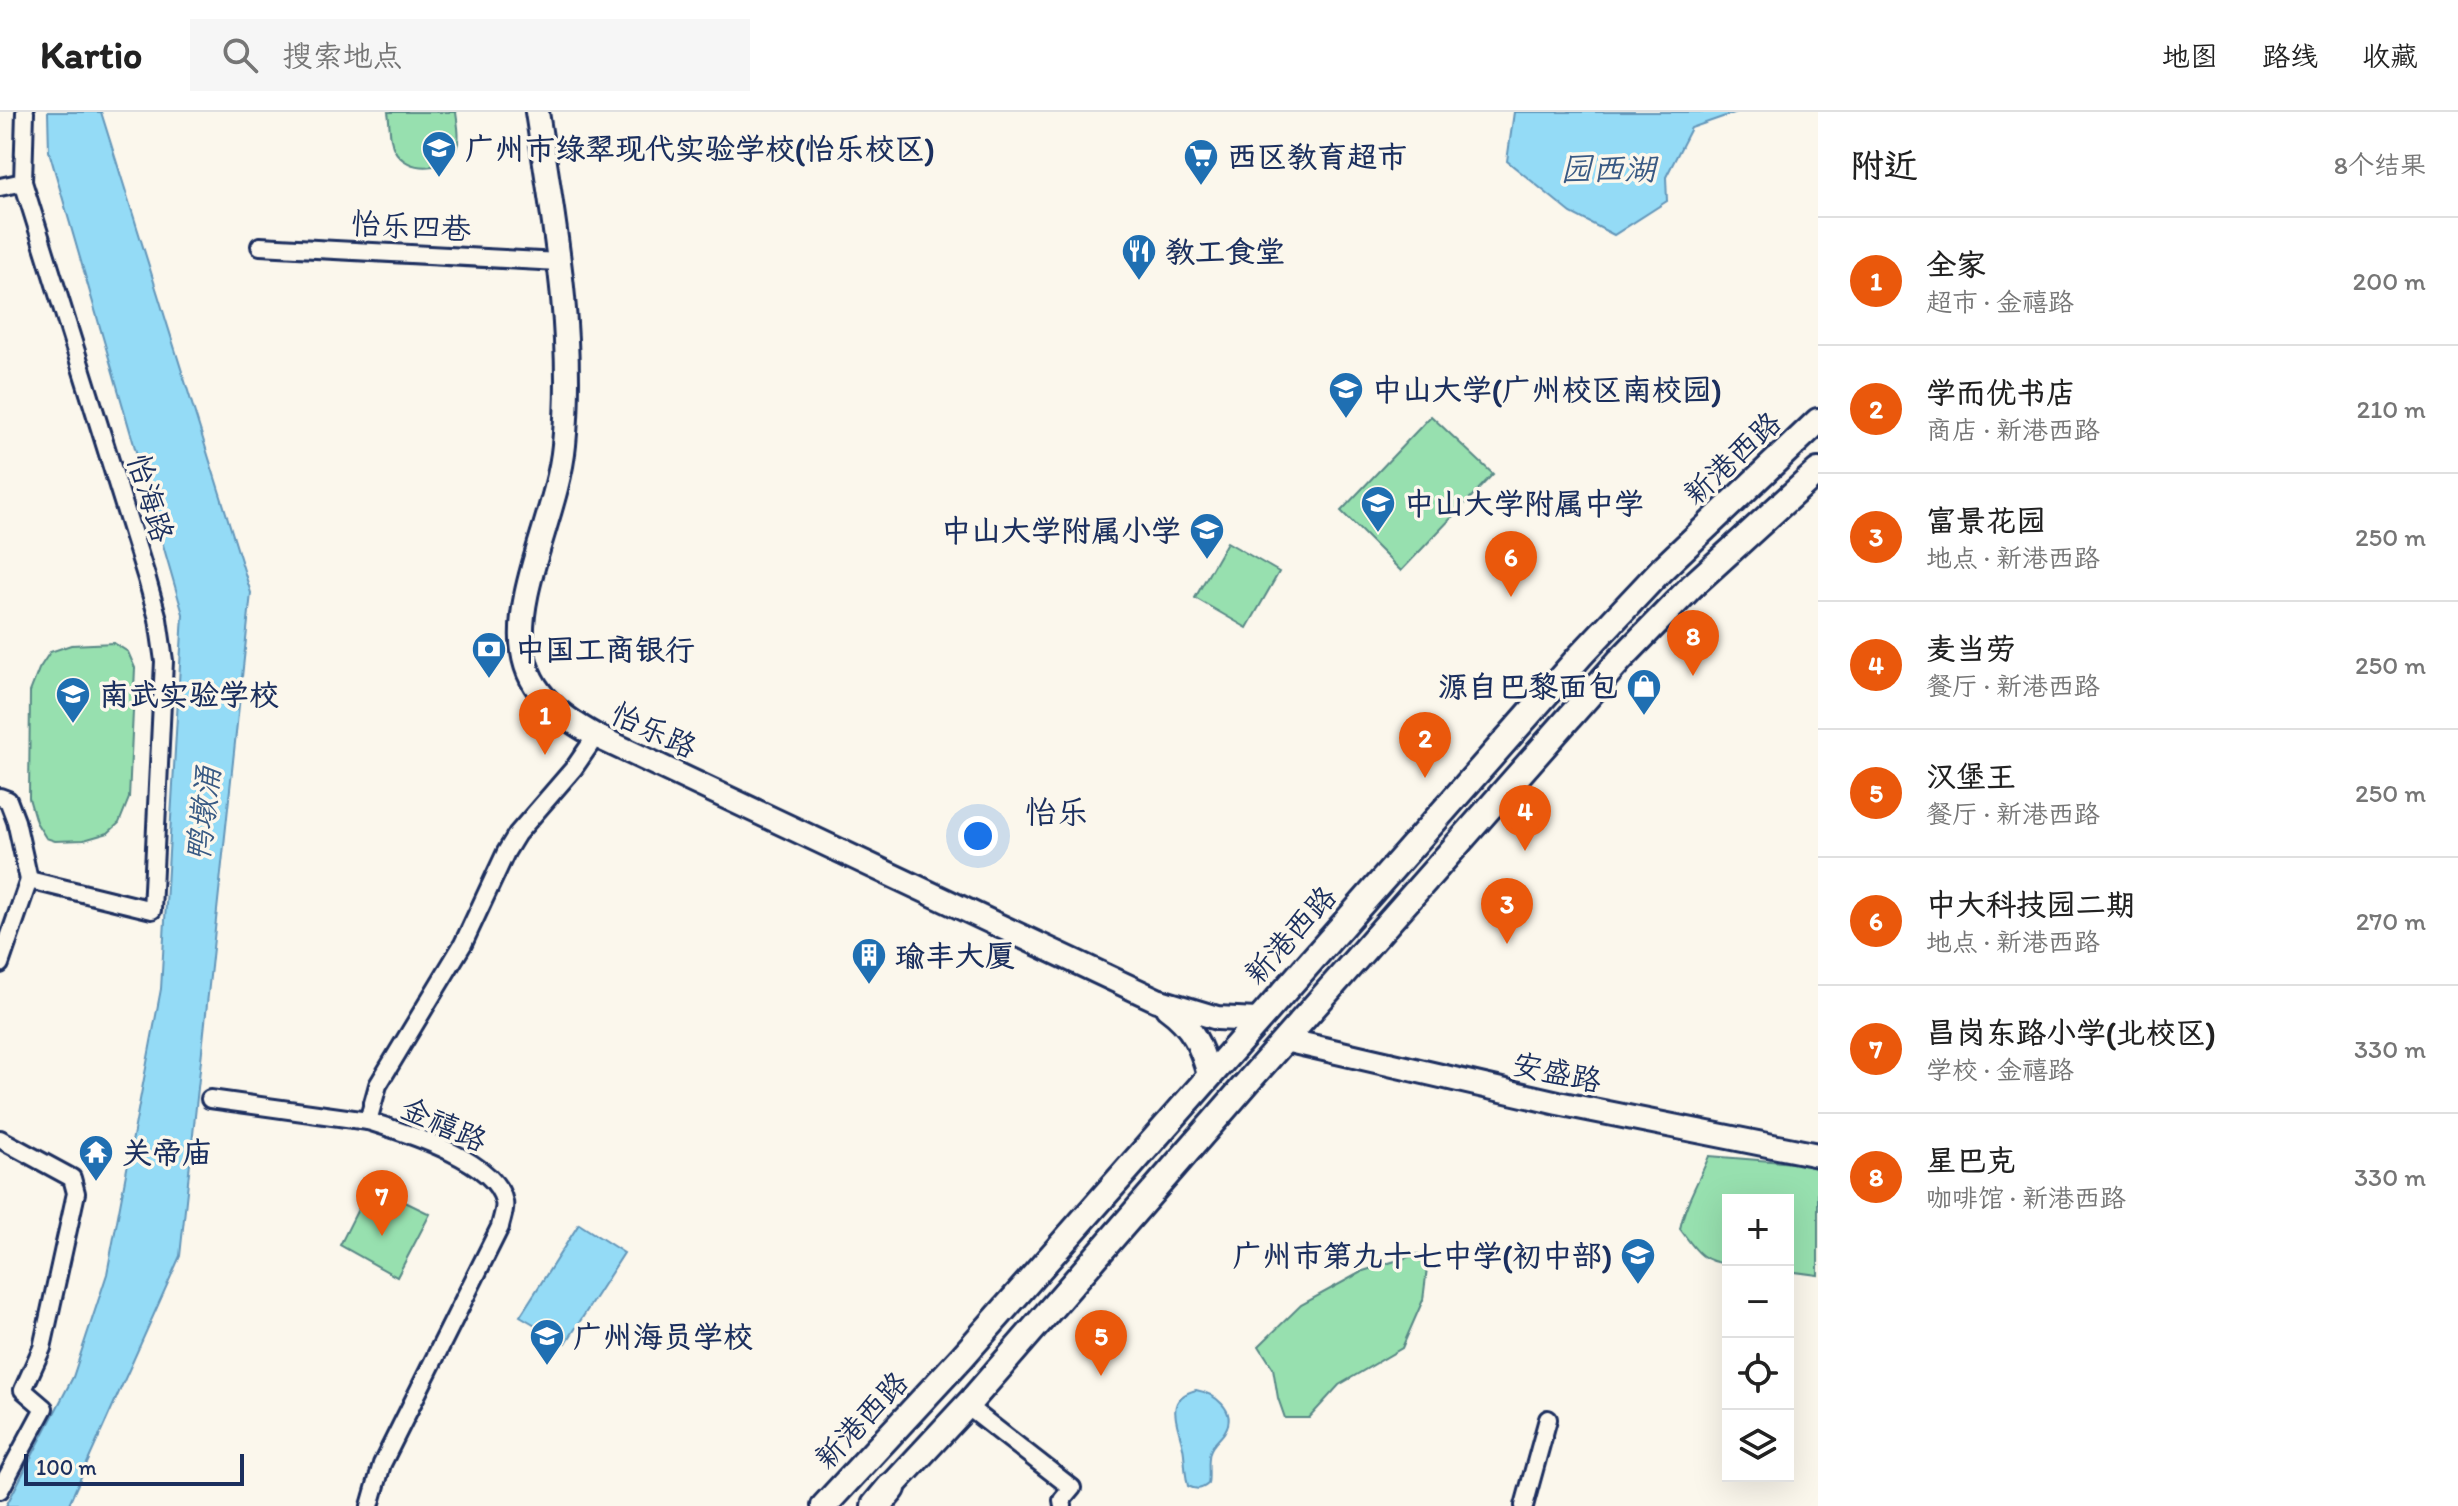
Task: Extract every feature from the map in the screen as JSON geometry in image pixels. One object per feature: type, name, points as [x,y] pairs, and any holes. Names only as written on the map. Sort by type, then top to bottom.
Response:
[{"type":"main road","name":"新港西路","points":[[824,1506],[963,1356],[1580,656],[1662,569],[1818,421]]},
{"type":"main road","points":[[880,1501],[967,1406],[1520,771],[1630,650],[1692,586],[1818,471]]},
{"type":"street","name":"怡海路","points":[[25,112],[23,182],[158,619],[164,661],[152,910],[29,880]]},
{"type":"street","name":"怡乐路","points":[[537,112],[568,345],[567,410],[555,496],[522,615],[523,654],[536,688],[565,718],[596,736],[1157,1000]]},
{"type":"street","points":[[0,187],[23,182]]},
{"type":"street","name":"怡乐四巷","points":[[260,246],[559,262]]},
{"type":"street","name":"金禧路","points":[[370,1506],[382,1464],[500,1227],[504,1202],[492,1178],[473,1164],[427,1142],[368,1121],[378,1085],[463,944],[517,834],[574,768],[596,736]]},
{"type":"street","points":[[0,797],[8,800],[16,821],[29,880],[0,964]]},
{"type":"street","points":[[1157,1000],[1217,1018],[1257,1020]]},
{"type":"street","points":[[1157,1000],[1190,1027],[1199,1043],[1209,1075]]},
{"type":"street","name":"安盛路","points":[[1285,1040],[1558,1103],[1818,1155]]},
{"type":"street","points":[[210,1099],[368,1121]]},
{"type":"street","points":[[0,1139],[72,1178],[76,1193],[42,1348],[23,1390],[44,1408],[0,1490]]},
{"type":"street","points":[[967,1406],[1072,1488],[1062,1500],[1063,1506]]},
{"type":"street","points":[[1524,1506],[1548,1419]]},
{"type":"green space","points":[[388,112],[456,112],[459,139],[454,153],[447,160],[428,167],[408,163],[392,145]]},
{"type":"green space","points":[[1431,416],[1493,474],[1401,571],[1341,511]]},
{"type":"green space","points":[[1227,542],[1279,572],[1247,628],[1195,598]]},
{"type":"green space","points":[[114,643],[128,652],[135,668],[129,798],[119,823],[108,833],[84,840],[55,841],[46,838],[36,822],[29,798],[30,692],[50,652],[71,645]]},
{"type":"green space","points":[[1709,1156],[1818,1165],[1818,1275],[1794,1272],[1794,1194],[1722,1194],[1722,1263],[1705,1257],[1680,1229]]},
{"type":"green space","points":[[370,1185],[430,1214],[397,1277],[340,1245]]},
{"type":"green space","points":[[1418,1254],[1427,1268],[1423,1300],[1402,1348],[1339,1385],[1309,1418],[1285,1418],[1273,1368],[1259,1346],[1301,1305],[1363,1271]]},
{"type":"water","name":"鸭墩涌","points":[[48,112],[101,112],[251,593],[180,1256],[68,1506],[6,1506],[73,1377],[107,1274],[161,989],[183,614],[49,151]]},
{"type":"water","name":"园西湖","points":[[1514,112],[1737,112],[1691,128],[1666,177],[1667,201],[1614,235],[1571,213],[1507,161]]},
{"type":"water","points":[[579,1224],[624,1253],[566,1343],[520,1316]]},
{"type":"water","points":[[1196,1390],[1216,1399],[1228,1416],[1225,1431],[1210,1452],[1208,1484],[1198,1489],[1188,1486],[1175,1416],[1178,1401]]},
{"type":"place","name":"广州市绿翠现代实验学校(怡乐校区)","points":[[439,179]]},
{"type":"place","name":"西区教育超市","points":[[1201,187]]},
{"type":"place","name":"教工食堂","points":[[1139,282]]},
{"type":"place","name":"中山大学(广州校区南校园)","points":[[1346,420]]},
{"type":"place","name":"中山大学附属中学","points":[[1378,534]]},
{"type":"place","name":"中山大学附属小学","points":[[1207,561]]},
{"type":"place","name":"中大科技园二期","points":[[1511,597]]},
{"type":"place","name":"星巴克","points":[[1693,676]]},
{"type":"place","name":"中国工商银行","points":[[489,680]]},
{"type":"place","name":"源自巴黎面包","points":[[1644,717]]},
{"type":"place","name":"南武实验学校","points":[[73,725]]},
{"type":"place","name":"全家","points":[[545,755]]},
{"type":"place","name":"学而优书店","points":[[1425,778]]},
{"type":"place","name":"麦当劳","points":[[1525,851]]},
{"type":"place","name":"富景花园","points":[[1507,944]]},
{"type":"place","name":"瑜丰大厦","points":[[869,986]]},
{"type":"place","name":"关帝庙","points":[[96,1183]]},
{"type":"place","name":"昌岗东路小学(北校区)","points":[[382,1236]]},
{"type":"place","name":"广州市第九十七中学(初中部)","points":[[1638,1286]]},
{"type":"place","name":"广州海员学校","points":[[547,1367]]},
{"type":"place","name":"汉堡王","points":[[1101,1376]]},
{"type":"district","name":"怡乐","points":[[1057,812]]}]
